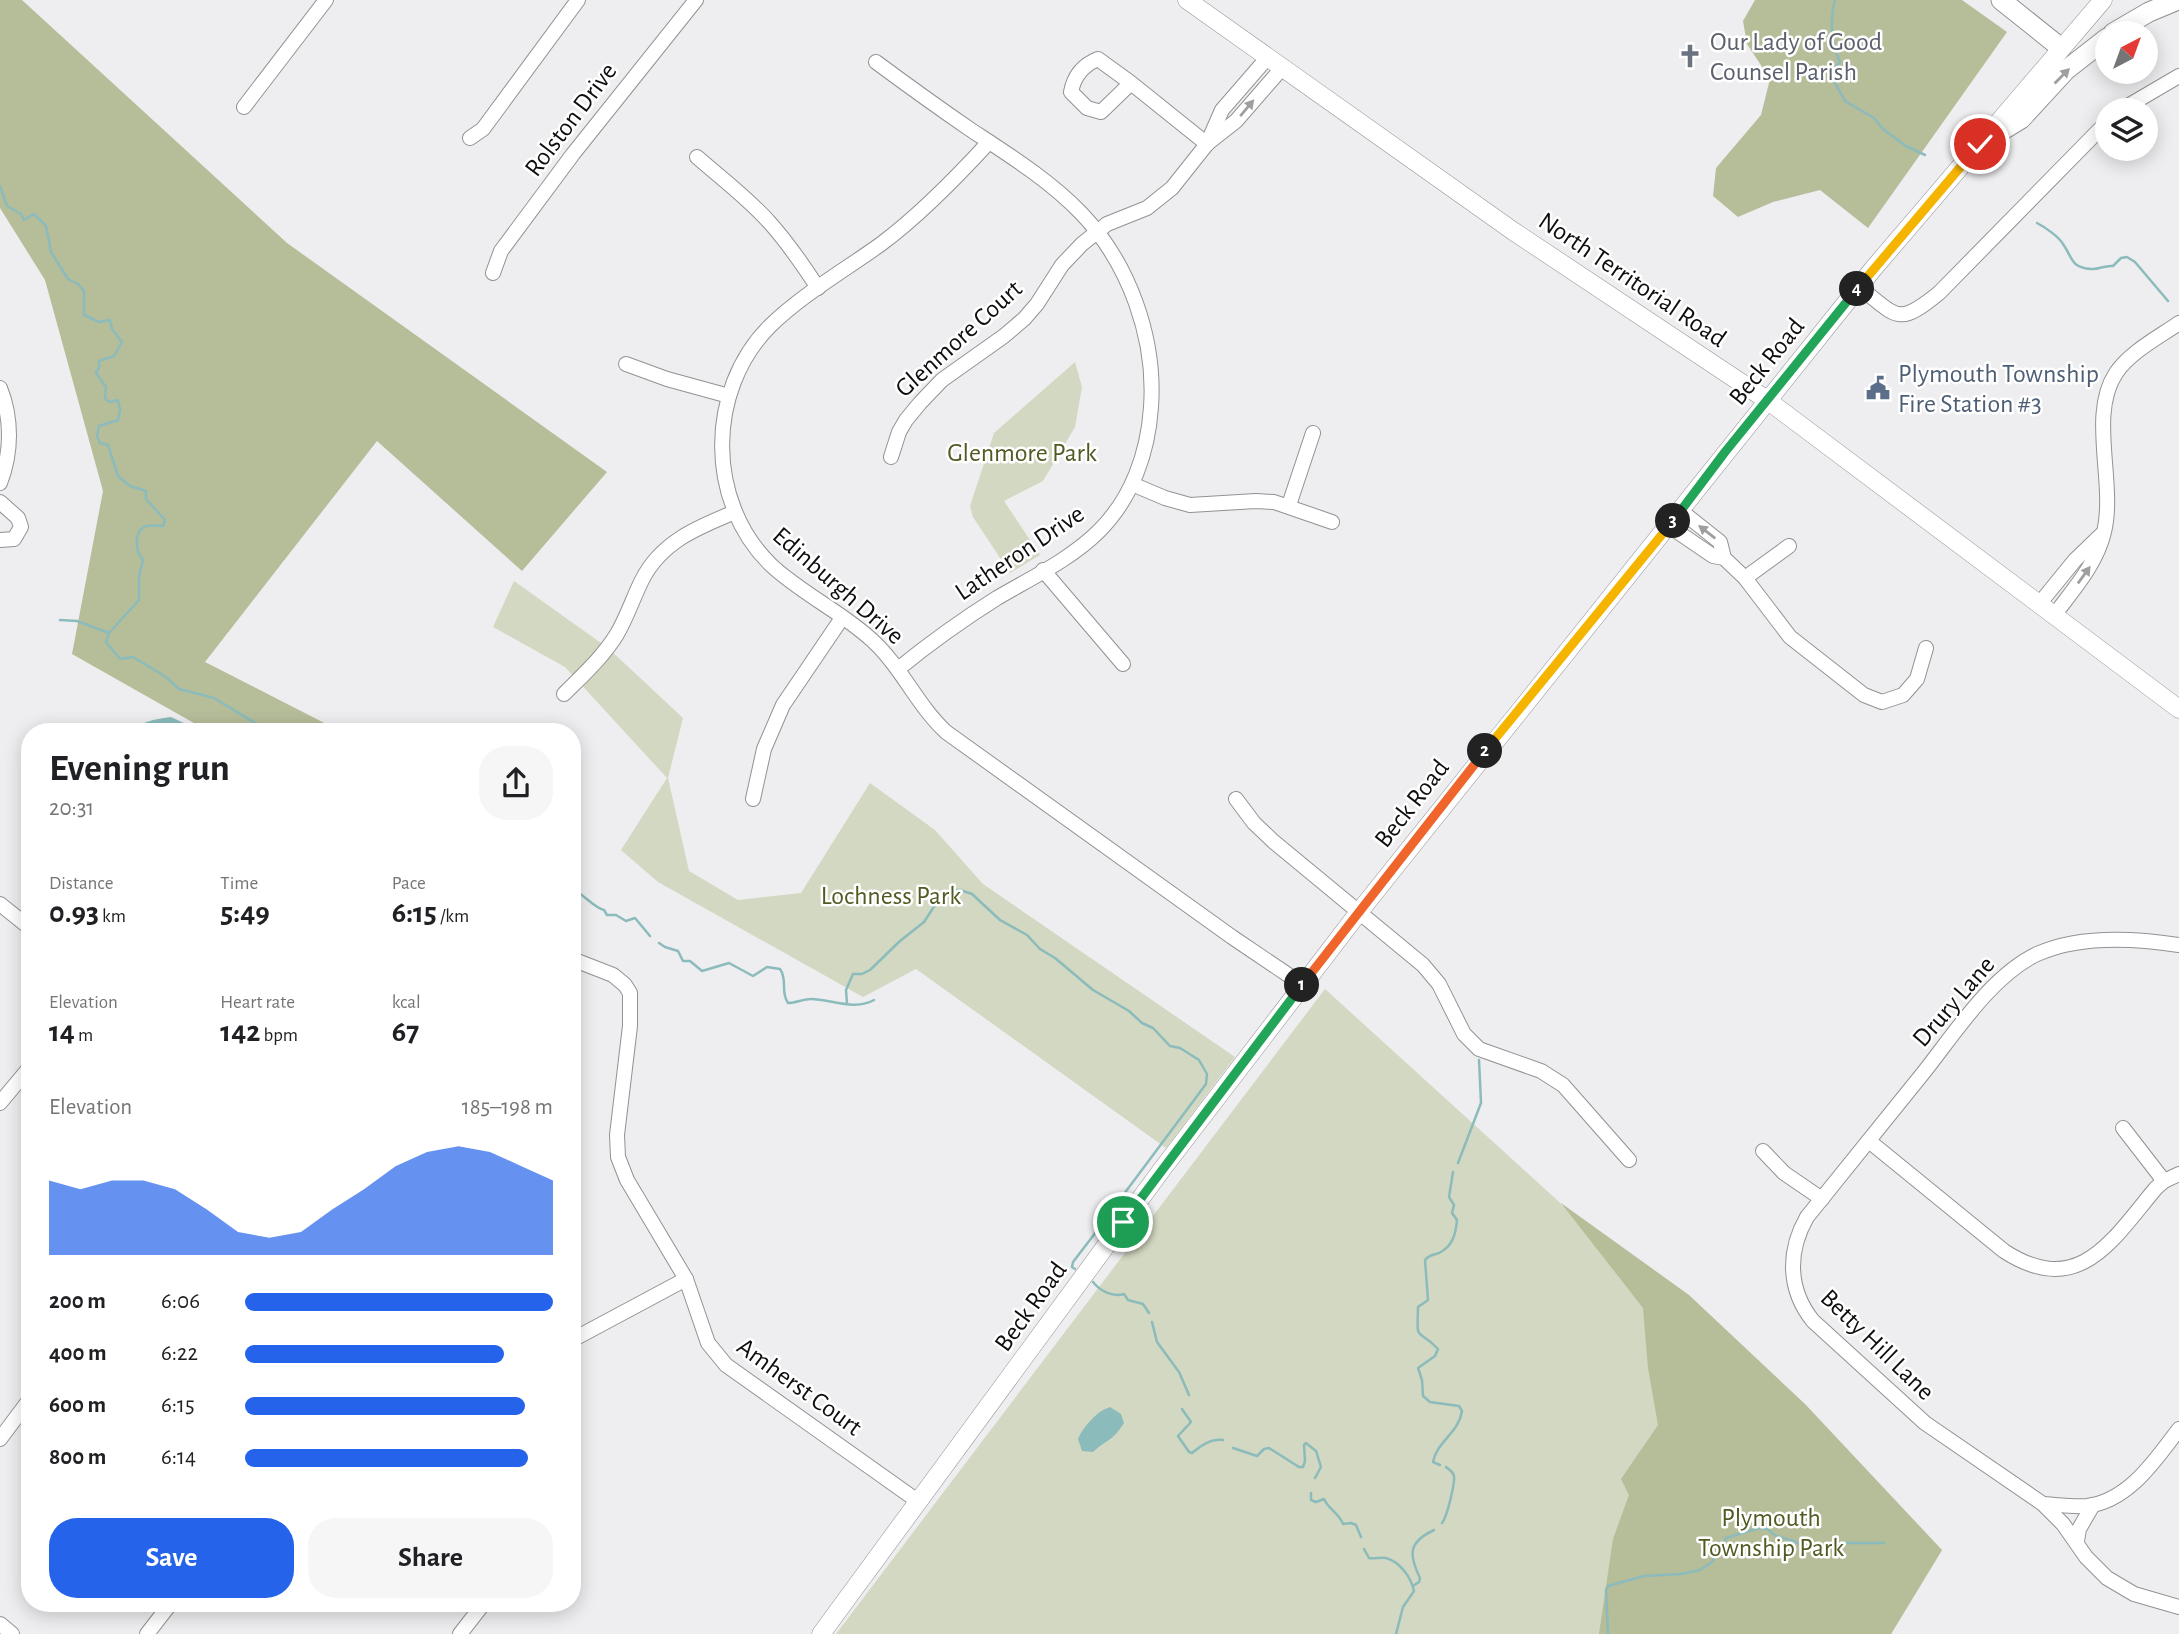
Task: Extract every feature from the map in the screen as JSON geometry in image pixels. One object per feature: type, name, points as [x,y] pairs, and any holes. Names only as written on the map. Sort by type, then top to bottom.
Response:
[{"type":"highway","points":[[2001,0],[2061,48]]},
{"type":"highway","points":[[2134,21],[2178,0]]},
{"type":"highway","points":[[1980,144],[2021,119],[2066,70],[2095,47]]},
{"type":"main road","name":"North Territorial Road","points":[[1187,0],[1513,231],[1768,400],[2179,709]]},
{"type":"main road","name":"Beck Road","points":[[821,1634],[1155,1179],[1359,912],[1859,287],[2103,0]]},
{"type":"street","points":[[244,107],[326,0]]},
{"type":"street","points":[[470,138],[483,129],[578,0]]},
{"type":"street","name":"Rolston Drive","points":[[493,273],[501,251],[573,154],[696,0]]},
{"type":"street","name":"Latheron Drive","points":[[876,62],[1056,190],[1097,231],[1129,287],[1142,321],[1149,353],[1152,387],[1144,451],[1132,484],[1119,507],[1099,531],[1078,549],[961,620],[898,669]]},
{"type":"street","name":"Glenmore Court","points":[[891,457],[905,420],[927,395],[1024,319],[1062,265],[1097,231],[1158,201],[1172,188],[1207,144],[1222,110],[1275,62]]},
{"type":"street","points":[[2141,98],[2179,76]]},
{"type":"street","points":[[1131,83],[1207,144]]},
{"type":"street","points":[[1859,287],[1893,313],[1904,315],[1918,310],[1939,293],[2095,134]]},
{"type":"street","name":"Edinburgh Drive","points":[[989,142],[903,227],[785,312],[759,338],[743,363],[729,396],[723,423],[722,454],[726,485],[735,512],[752,542],[772,566],[873,641],[898,669],[930,716],[946,732],[1303,985]]},
{"type":"street","points":[[697,157],[749,201],[769,222],[818,288]]},
{"type":"street","points":[[2055,614],[2092,564],[2104,532],[2108,494],[2104,430],[2106,394],[2117,371],[2179,323]]},
{"type":"street","points":[[626,364],[667,379],[729,396]]},
{"type":"street","points":[[0,388],[8,417],[9,441],[7,461],[0,483]]},
{"type":"street","points":[[1289,505],[1313,433]]},
{"type":"street","points":[[1132,484],[1190,505],[1256,501],[1289,505],[1332,522]]},
{"type":"street","points":[[0,502],[18,518],[21,527],[13,539],[0,540]]},
{"type":"street","points":[[1681,511],[1720,542],[1724,558],[1745,578],[1790,637],[1869,698],[1890,701],[1903,695],[1917,679],[1926,648]]},
{"type":"street","points":[[564,694],[606,651],[619,631],[642,579],[659,556],[687,533],[735,512]]},
{"type":"street","points":[[1669,526],[1713,556],[1724,558]]},
{"type":"street","points":[[2040,603],[2075,560],[2104,532]]},
{"type":"street","points":[[1745,578],[1789,546]]},
{"type":"street","points":[[1043,570],[1123,664]]},
{"type":"street","points":[[753,799],[764,749],[783,705],[842,618]]},
{"type":"street","points":[[1236,799],[1254,823],[1274,842],[1423,965],[1439,984],[1464,1034],[1479,1049],[1541,1071],[1563,1085],[1629,1160]]},
{"type":"street","points":[[0,904],[21,921]]},
{"type":"street","name":"Drury Lane","points":[[1822,1199],[1972,1012],[2000,981],[2020,964],[2051,949],[2080,943],[2123,941],[2179,945]]},
{"type":"street","name":"Amherst Court","points":[[581,963],[613,975],[625,985],[629,993],[630,1026],[617,1135],[618,1157],[627,1180],[686,1279],[708,1343],[720,1360],[919,1502]]},
{"type":"street","points":[[0,1103],[21,1078]]},
{"type":"street","points":[[2123,1128],[2164,1181]]},
{"type":"street","points":[[1869,1141],[2004,1251],[2024,1262],[2046,1268],[2074,1266],[2096,1256],[2164,1181],[2179,1174]]},
{"type":"street","points":[[1763,1151],[1784,1173],[1822,1199]]},
{"type":"street","name":"Betty Hill Lane","points":[[1822,1199],[1801,1228],[1793,1255],[1794,1286],[1807,1314],[1924,1423],[2043,1504]]},
{"type":"street","points":[[581,1335],[686,1279]]},
{"type":"street","points":[[0,1439],[21,1411]]},
{"type":"street","points":[[2043,1504],[2093,1505],[2112,1497],[2137,1480],[2179,1429]]},
{"type":"street","points":[[2043,1504],[2077,1541],[2096,1568],[2119,1586],[2150,1600],[2179,1607]]},
{"type":"street","points":[[2077,1541],[2079,1529],[2093,1505]]},
{"type":"street","points":[[148,1634],[164,1612]]},
{"type":"street","points":[[460,1634],[477,1612]]},
{"type":"street","points":[[0,1624],[12,1634]]},
{"type":"green space","points":[[0,0],[22,0],[287,243],[607,472],[522,571],[377,441],[205,662],[324,723],[194,723],[72,654],[103,491],[45,280],[0,208]]},
{"type":"green space","points":[[1755,0],[1962,0],[2007,32],[1868,228],[1820,190],[1773,202],[1738,217],[1713,196],[1716,168],[1761,115],[1770,79],[1747,44],[1743,21]]},
{"type":"green space","name":"Glenmore Park","points":[[1075,362],[1082,387],[1075,427],[1043,481],[1004,501],[1040,555],[1010,573],[973,517],[970,506],[994,433]]},
{"type":"green space","name":"Lochness Park","points":[[514,581],[608,648],[683,718],[668,778],[689,871],[738,900],[801,893],[870,783],[935,830],[983,884],[1235,1057],[1166,1148],[916,969],[863,997],[658,882],[621,850],[667,778],[565,667],[493,627]]},
{"type":"green space","points":[[1325,989],[1942,1550],[1891,1634],[836,1634]]},
{"type":"green space","name":"Plymouth Township Park","points":[[1561,1203],[1689,1295],[1805,1404],[1942,1550],[1891,1634],[1599,1634],[1613,1539],[1629,1495],[1621,1479],[1658,1425],[1648,1368],[1643,1308]]},
{"type":"water","points":[[171,717],[184,723],[144,723]]},
{"type":"water","points":[[1110,1407],[1121,1414],[1124,1423],[1113,1437],[1093,1452],[1082,1451],[1078,1439],[1084,1429],[1096,1415]]},
{"type":"waterway","points":[[1835,0],[1832,31],[1840,62],[1834,69],[1835,83],[1845,101],[1874,118],[1883,129],[1906,146],[1925,155]]},
{"type":"waterway","points":[[0,186],[7,206],[21,214],[24,220],[34,214],[46,226],[51,252],[68,279],[84,291],[84,315],[99,322],[110,320],[112,329],[122,342],[114,356],[99,361],[96,373],[106,387],[105,399],[110,402],[118,400],[120,410],[118,420],[99,426],[97,436],[100,443],[108,445],[118,476],[130,486],[146,491],[146,499],[165,520],[163,526],[146,526],[138,534],[137,548],[143,560],[139,577],[139,600],[109,633],[106,642],[120,659],[133,657],[166,677],[179,689],[214,698],[255,723]]},
{"type":"waterway","points":[[2037,223],[2058,238],[2073,261],[2084,268],[2113,266],[2121,258],[2127,257],[2135,262],[2168,301]]},
{"type":"waterway","points":[[60,620],[77,621],[109,633]]},
{"type":"waterway","points":[[847,1004],[846,990],[853,974],[870,970],[924,922],[935,905],[952,890],[960,890],[972,894],[1000,920],[1027,935],[1040,949],[1093,990],[1153,1028],[1170,1046],[1180,1048],[1199,1060],[1207,1074],[1206,1084],[1115,1206]]},
{"type":"waterway","points":[[581,895],[604,910],[607,915],[616,915],[626,921],[635,918],[650,936]]},
{"type":"waterway","points":[[659,943],[678,951],[683,961],[690,961],[702,971],[729,963],[753,976],[767,967],[780,969],[788,1003],[818,999],[859,1004],[874,1000]]},
{"type":"waterway","points":[[1458,1163],[1481,1103],[1479,1060]]},
{"type":"waterway","points":[[1440,1465],[1433,1462],[1435,1455],[1457,1425],[1462,1411],[1459,1406],[1430,1402],[1423,1396],[1418,1368],[1435,1356],[1438,1349],[1419,1334],[1418,1307],[1428,1300],[1425,1260],[1445,1249],[1455,1234],[1457,1220],[1452,1213],[1454,1205],[1449,1197],[1453,1172]]},
{"type":"waterway","points":[[1075,1269],[1072,1267],[1073,1262],[1106,1219]]},
{"type":"waterway","points":[[1093,1282],[1107,1293],[1124,1294],[1128,1300],[1143,1304],[1149,1313]]},
{"type":"waterway","points":[[1152,1322],[1157,1342],[1179,1372],[1189,1395]]},
{"type":"waterway","points":[[1182,1409],[1191,1422],[1178,1436],[1189,1452],[1192,1453],[1211,1441],[1223,1440]]},
{"type":"waterway","points":[[1233,1448],[1257,1456],[1269,1448],[1303,1467],[1306,1443],[1316,1451],[1321,1467],[1315,1478]]},
{"type":"waterway","points":[[1442,1523],[1454,1480],[1453,1473],[1446,1467]]},
{"type":"waterway","points":[[1311,1493],[1311,1500],[1316,1502],[1324,1499],[1343,1524],[1356,1525],[1361,1537]]},
{"type":"waterway","points":[[1608,1634],[1608,1586],[1644,1576],[1700,1570],[1712,1562],[1726,1538],[1759,1528],[1767,1529],[1776,1536],[1794,1541],[1808,1549],[1838,1543],[1884,1543]]},
{"type":"waterway","points":[[1413,1586],[1420,1578],[1413,1549],[1420,1539],[1434,1530]]},
{"type":"waterway","points":[[1364,1549],[1369,1558],[1386,1558],[1396,1563],[1408,1575],[1413,1586],[1414,1591],[1403,1607],[1396,1634]]},
{"type":"place","name":"Our Lady of Good Counsel Parish","points":[[1690,56]]},
{"type":"place","name":"Plymouth Township Fire Station #3","points":[[1878,388]]},
{"type":"route","points":[[1123,1222],[1359,912],[1490,746],[1873,269],[1980,144]]}]
